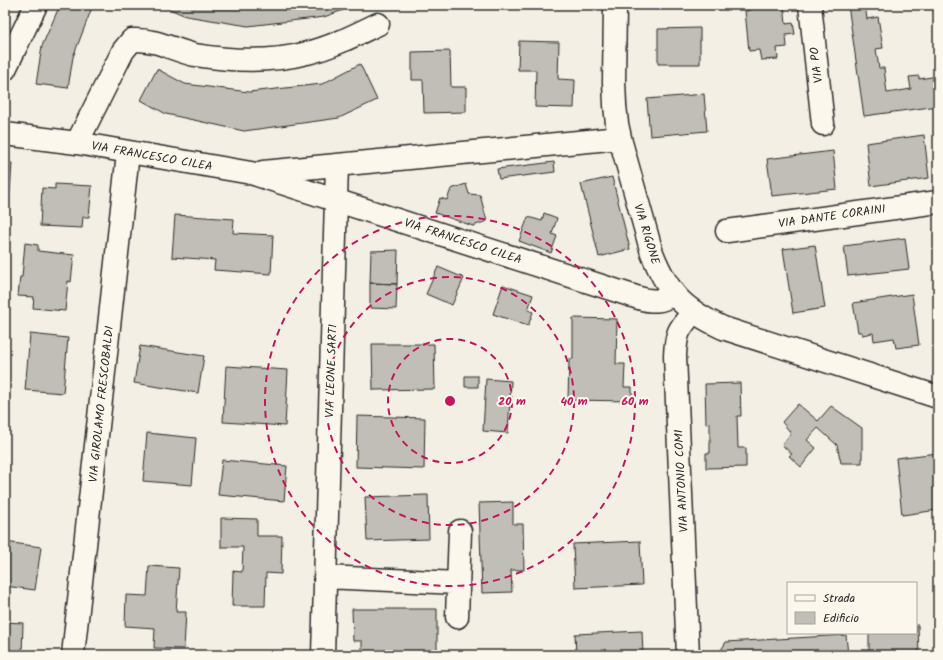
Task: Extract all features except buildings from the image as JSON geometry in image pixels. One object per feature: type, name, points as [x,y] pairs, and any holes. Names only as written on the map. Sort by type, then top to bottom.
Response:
[{"type":"street","points":[[5,69],[36,5]]},
{"type":"street","name":"VIA RIGONE","points":[[615,5],[615,98],[620,138],[652,253],[659,270],[673,294],[682,304],[693,312],[723,328],[938,397]]},
{"type":"street","name":"VIA PO","points":[[810,5],[823,124]]},
{"type":"street","name":"VIA FRANCESCO CILEA","points":[[77,143],[123,51],[132,40],[155,42],[192,54],[222,59],[269,60],[307,53],[337,43],[378,24]]},
{"type":"street","name":"VIA FRANCESCO CILEA","points":[[5,134],[77,143],[251,173],[639,298],[650,301],[659,301],[667,299],[673,294]]},
{"type":"street","name":"VIA FRANCESCO CILEA","points":[[251,173],[620,138]]},
{"type":"street","name":"VIA GIROLAMO FRESCOBALDI","points":[[73,655],[128,153]]},
{"type":"street","name":"VIA LEONE SARTI","points":[[323,655],[337,166]]},
{"type":"street","name":"VIA DANTE CORAINI","points":[[727,231],[938,202]]},
{"type":"street","name":"VIA ANTONIO COMI","points":[[688,655],[675,356],[677,333],[693,312]]},
{"type":"street","points":[[457,617],[460,531]]},
{"type":"street","points":[[325,577],[458,583]]}]
